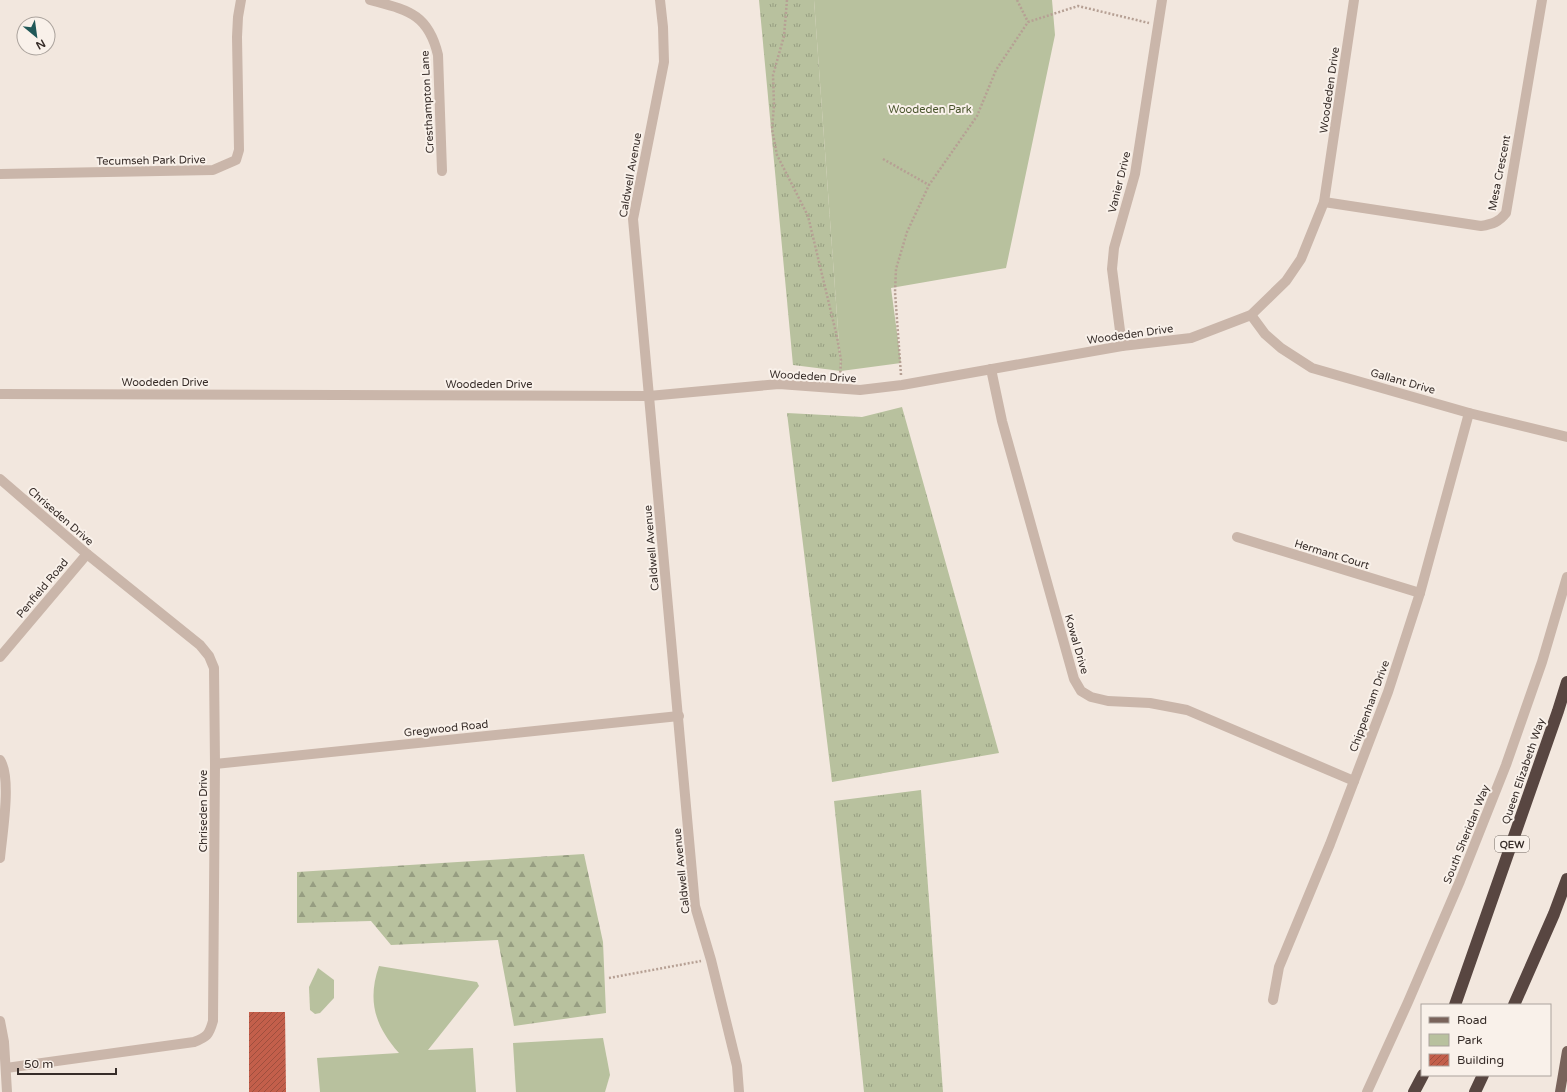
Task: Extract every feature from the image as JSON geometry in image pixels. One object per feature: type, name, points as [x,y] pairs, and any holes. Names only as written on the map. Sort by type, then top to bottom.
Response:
[{"type":"highway","name":"Queen Elizabeth Way","points":[[1455,1004],[1567,682]]},
{"type":"highway","points":[[1514,1004],[1554,914],[1567,879]]},
{"type":"highway","points":[[1414,1092],[1422,1076]]},
{"type":"highway","points":[[1475,1092],[1483,1076]]},
{"type":"main road","points":[[1560,1092],[1567,1051]]},
{"type":"street","name":"Tecumseh Park Drive","points":[[0,174],[212,170],[236,160],[239,150],[237,37],[241,0]]},
{"type":"street","name":"Cresthampton Lane","points":[[370,0],[400,8],[412,13],[424,24],[434,39],[438,55],[442,171]]},
{"type":"street","name":"Caldwell Avenue","points":[[660,0],[663,27],[664,62],[633,218],[679,716],[694,906],[711,960],[737,1066],[739,1092]]},
{"type":"street","name":"Vanier Drive","points":[[1122,346],[1112,269],[1114,248],[1135,174],[1162,0]]},
{"type":"street","name":"Woodeden Drive","points":[[0,394],[649,396],[779,384],[860,390],[902,385],[1122,346],[1191,338],[1251,315],[1286,281],[1301,260],[1324,202],[1354,0]]},
{"type":"street","name":"Mesa Crescent","points":[[1324,202],[1481,226],[1492,225],[1501,220],[1506,213],[1542,0]]},
{"type":"street","name":"Gallant Drive","points":[[1251,315],[1265,334],[1281,348],[1312,368],[1469,413],[1567,437]]},
{"type":"street","name":"Kowal Drive","points":[[991,369],[1004,429],[1074,679],[1081,691],[1098,700],[1150,703],[1187,710],[1354,782]]},
{"type":"street","name":"Chippenham Drive","points":[[1272,1000],[1279,967],[1330,844],[1388,692],[1420,593],[1469,413]]},
{"type":"street","name":"Chriseden Drive","points":[[0,479],[87,554],[200,645],[209,656],[214,668],[215,764],[213,1021],[205,1038],[194,1042],[6,1068]]},
{"type":"street","name":"Hermant Court","points":[[1237,537],[1420,593]]},
{"type":"street","name":"Penfield Road","points":[[0,657],[87,554]]},
{"type":"street","name":"South Sheridan Way","points":[[1367,1092],[1457,888],[1503,772],[1542,662],[1567,577]]},
{"type":"street","name":"Gregwood Road","points":[[215,764],[679,716]]},
{"type":"street","points":[[0,760],[4,766],[6,782],[0,858]]},
{"type":"street","points":[[0,1021],[6,1068],[7,1092]]},
{"type":"path","points":[[787,0],[784,36],[773,75],[774,105],[772,129],[777,155],[808,216],[837,336],[841,360],[839,388]]},
{"type":"path","points":[[1016,0],[1028,22]]},
{"type":"path","points":[[902,385],[895,292],[896,269],[907,232],[929,186],[977,116],[996,70],[1028,22],[1078,6],[1158,25]]},
{"type":"path","points":[[883,159],[929,186]]},
{"type":"path","points":[[609,978],[711,960]]},
{"type":"green space","points":[[759,0],[814,0],[841,371],[793,365]]},
{"type":"green space","name":"Woodeden Park","points":[[814,0],[1052,0],[1055,35],[1006,268],[891,288],[901,363],[841,371]]},
{"type":"green space","points":[[902,407],[999,753],[832,782],[787,413],[862,417]]},
{"type":"green space","points":[[921,790],[943,1092],[864,1092],[834,801]]},
{"type":"green space","points":[[584,854],[603,942],[606,1013],[514,1026],[498,940],[391,945],[371,921],[297,923],[297,872]]},
{"type":"green space","points":[[379,966],[477,982],[479,986],[428,1050],[473,1048],[476,1092],[320,1092],[317,1058],[399,1053],[384,1033],[376,1012],[374,991],[375,979]]},
{"type":"green space","points":[[318,968],[334,980],[334,998],[320,1013],[315,1014],[310,1010],[309,987]]},
{"type":"green space","points":[[603,1038],[610,1075],[605,1092],[516,1092],[513,1043]]},
{"type":"building","points":[[249,1012],[285,1012],[286,1092],[249,1092]]}]
